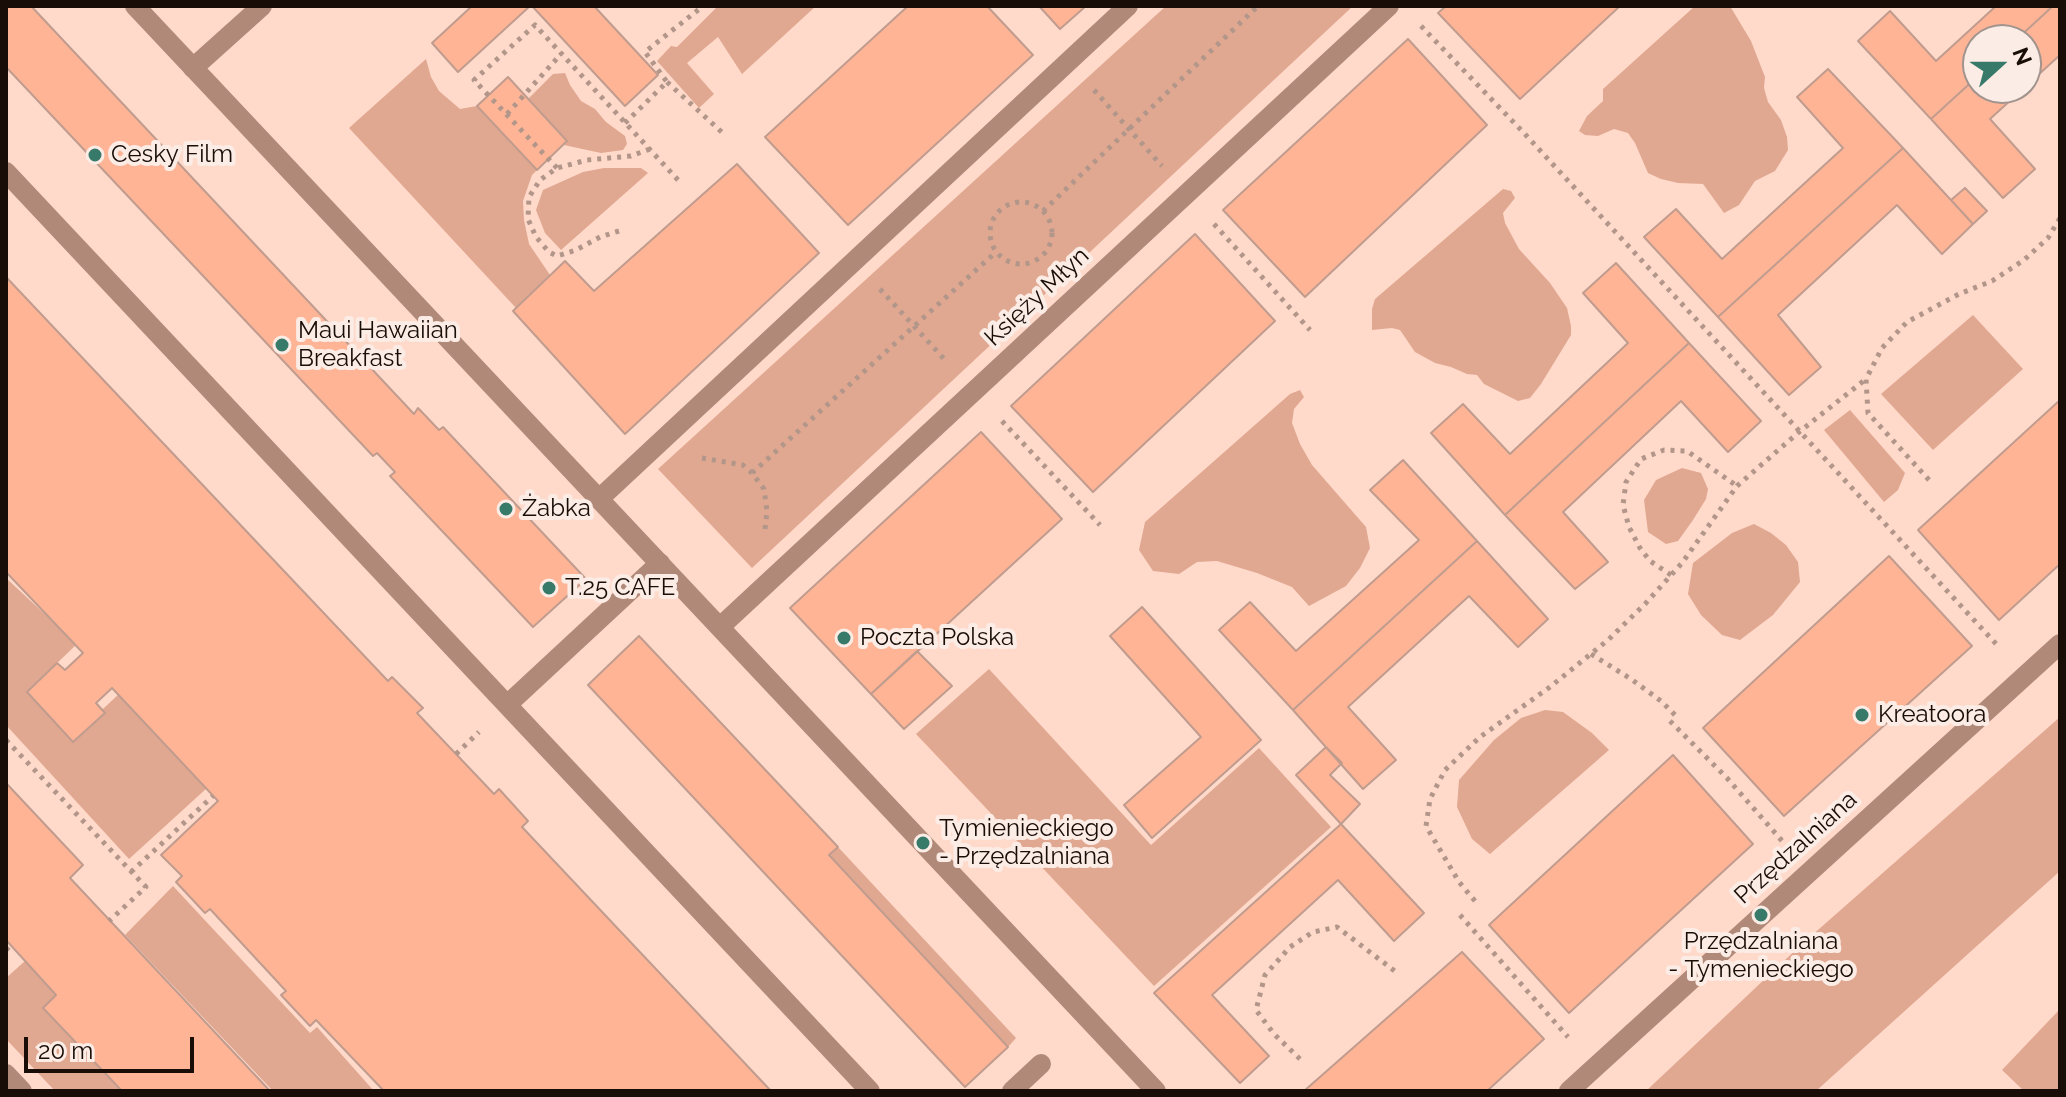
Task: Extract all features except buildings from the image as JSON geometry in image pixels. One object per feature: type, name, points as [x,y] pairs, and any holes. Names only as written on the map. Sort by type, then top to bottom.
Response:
[{"type":"street","points":[[135,6],[1156,1091]]},
{"type":"street","points":[[193,68],[262,6]]},
{"type":"street","points":[[599,499],[1128,6]]},
{"type":"street","name":"Księży Młyn","points":[[720,627],[1389,6]]},
{"type":"street","points":[[6,172],[870,1091]]},
{"type":"street","points":[[507,705],[660,563]]},
{"type":"street","name":"Przędzalniana","points":[[1569,1091],[2060,644]]},
{"type":"street","points":[[1012,1091],[1041,1064]]},
{"type":"street","points":[[6,1074],[22,1091]]},
{"type":"path","points":[[703,6],[645,52],[667,82],[726,136]]},
{"type":"path","points":[[1043,211],[1258,6]]},
{"type":"path","points":[[1413,17],[1998,646]]},
{"type":"path","points":[[557,168],[474,80],[535,25],[678,180]]},
{"type":"path","points":[[507,114],[561,54]]},
{"type":"path","points":[[1069,62],[1310,330]]},
{"type":"path","points":[[625,123],[667,82]]},
{"type":"path","points":[[619,231],[557,256],[549,252],[536,237],[528,219],[529,197],[540,180],[557,168],[587,160],[631,156],[650,149]]},
{"type":"path","points":[[1026,202],[1043,211],[1049,219],[1051,239],[1042,256],[1033,262],[1013,264],[996,252],[990,226],[1000,210],[1008,204],[1026,202]]},
{"type":"path","points":[[1475,901],[1459,882],[1426,826],[1430,799],[1445,770],[1480,737],[1550,687],[1627,622],[1682,563],[1737,486],[1866,379],[1882,348],[1907,322],[1959,294],[1992,281],[2024,260],[2048,238],[2060,218]]},
{"type":"path","points":[[752,473],[996,252]]},
{"type":"path","points":[[855,260],[1100,525]]},
{"type":"path","points":[[1866,379],[1868,413],[1929,480]]},
{"type":"path","points":[[671,432],[701,458],[743,465],[752,473],[764,489],[767,511],[765,531],[792,560]]},
{"type":"path","points":[[1671,575],[1650,561],[1640,548],[1629,527],[1623,505],[1626,482],[1641,459],[1664,450],[1687,451],[1737,486]]},
{"type":"path","points":[[1591,654],[1661,701],[1672,718],[1783,842]]},
{"type":"path","points":[[6,740],[146,887],[109,921]]},
{"type":"path","points":[[131,872],[213,796]]},
{"type":"path","points":[[1460,915],[1569,1039]]},
{"type":"path","points":[[1300,1059],[1274,1034],[1256,1010],[1265,975],[1290,947],[1313,932],[1337,927],[1396,972]]},
{"type":"shaded area","points":[[718,6],[816,6],[742,74],[718,37],[687,63],[714,94],[699,108],[657,61],[671,46],[677,47]]},
{"type":"shaded area","points":[[1166,6],[1353,6],[752,568],[658,469]]},
{"type":"shaded area","points":[[1695,6],[1730,6],[1751,41],[1765,77],[1768,102],[1781,120],[1787,137],[1788,150],[1775,171],[1755,181],[1739,205],[1724,213],[1703,184],[1678,183],[1648,173],[1628,133],[1614,129],[1598,136],[1579,131],[1587,116],[1603,101],[1603,89]]},
{"type":"shaded area","points":[[426,59],[439,91],[460,109],[477,106],[537,170],[532,175],[523,201],[524,220],[529,244],[550,275],[516,308],[349,128]]},
{"type":"shaded area","points":[[565,73],[581,101],[595,109],[625,136],[627,144],[623,150],[601,153],[564,145],[567,141],[528,99],[553,74]]},
{"type":"shaded area","points":[[604,168],[641,168],[648,173],[561,250],[545,233],[536,210],[543,190],[583,172]]},
{"type":"shaded area","points":[[1503,189],[1511,191],[1515,198],[1503,213],[1505,223],[1519,249],[1550,283],[1567,308],[1571,326],[1571,335],[1541,384],[1530,398],[1518,401],[1484,384],[1477,375],[1435,363],[1415,352],[1400,330],[1372,330],[1375,299]]},
{"type":"shaded area","points":[[1973,315],[2023,369],[1933,450],[1881,394]]},
{"type":"shaded area","points":[[1300,390],[1304,397],[1294,409],[1292,423],[1300,444],[1312,465],[1366,527],[1370,548],[1346,586],[1309,606],[1292,587],[1217,561],[1197,562],[1179,574],[1153,571],[1139,550],[1145,522],[1290,394]]},
{"type":"shaded area","points":[[1850,410],[1905,473],[1898,490],[1884,502],[1824,430]]},
{"type":"shaded area","points":[[1682,468],[1701,473],[1708,489],[1706,499],[1678,541],[1666,544],[1648,532],[1644,500],[1656,480]]},
{"type":"shaded area","points":[[1754,524],[1786,545],[1798,562],[1800,582],[1773,615],[1740,640],[1722,635],[1701,615],[1688,594],[1693,563],[1732,533]]},
{"type":"shaded area","points":[[6,578],[77,644],[29,690],[73,737],[120,693],[207,788],[129,859],[6,725]]},
{"type":"shaded area","points":[[989,669],[1151,845],[1259,748],[1331,827],[1154,986],[916,734]]},
{"type":"shaded area","points":[[1545,710],[1563,712],[1609,750],[1490,854],[1472,839],[1457,807],[1459,780],[1494,740],[1521,718]]},
{"type":"shaded area","points":[[2060,717],[2060,871],[1816,1091],[1646,1091],[1802,944]]},
{"type":"shaded area","points":[[838,847],[1016,1038],[1008,1047],[829,855]]},
{"type":"shaded area","points":[[173,886],[310,1033],[317,1027],[374,1091],[273,1091],[125,935]]},
{"type":"shaded area","points":[[25,961],[56,995],[43,1008],[122,1091],[55,1091],[6,1039],[6,978]]},
{"type":"shaded area","points":[[2060,1009],[2060,1091],[2024,1091],[2002,1070]]},
{"type":"place","name":"Cesky Film","points":[[95,155]]},
{"type":"place","name":"Maui Hawaiian Breakfast","points":[[282,345]]},
{"type":"place","name":"Żabka","points":[[506,509]]},
{"type":"place","name":"T.25 CAFE","points":[[549,588]]},
{"type":"place","name":"Poczta Polska","points":[[844,638]]},
{"type":"place","name":"Kreatoora","points":[[1862,715]]},
{"type":"place","name":"Tymienieckiego - Przędzalniana","points":[[923,843]]},
{"type":"place","name":"Przędzalniana - Tymenieckiego","points":[[1761,915]]}]
